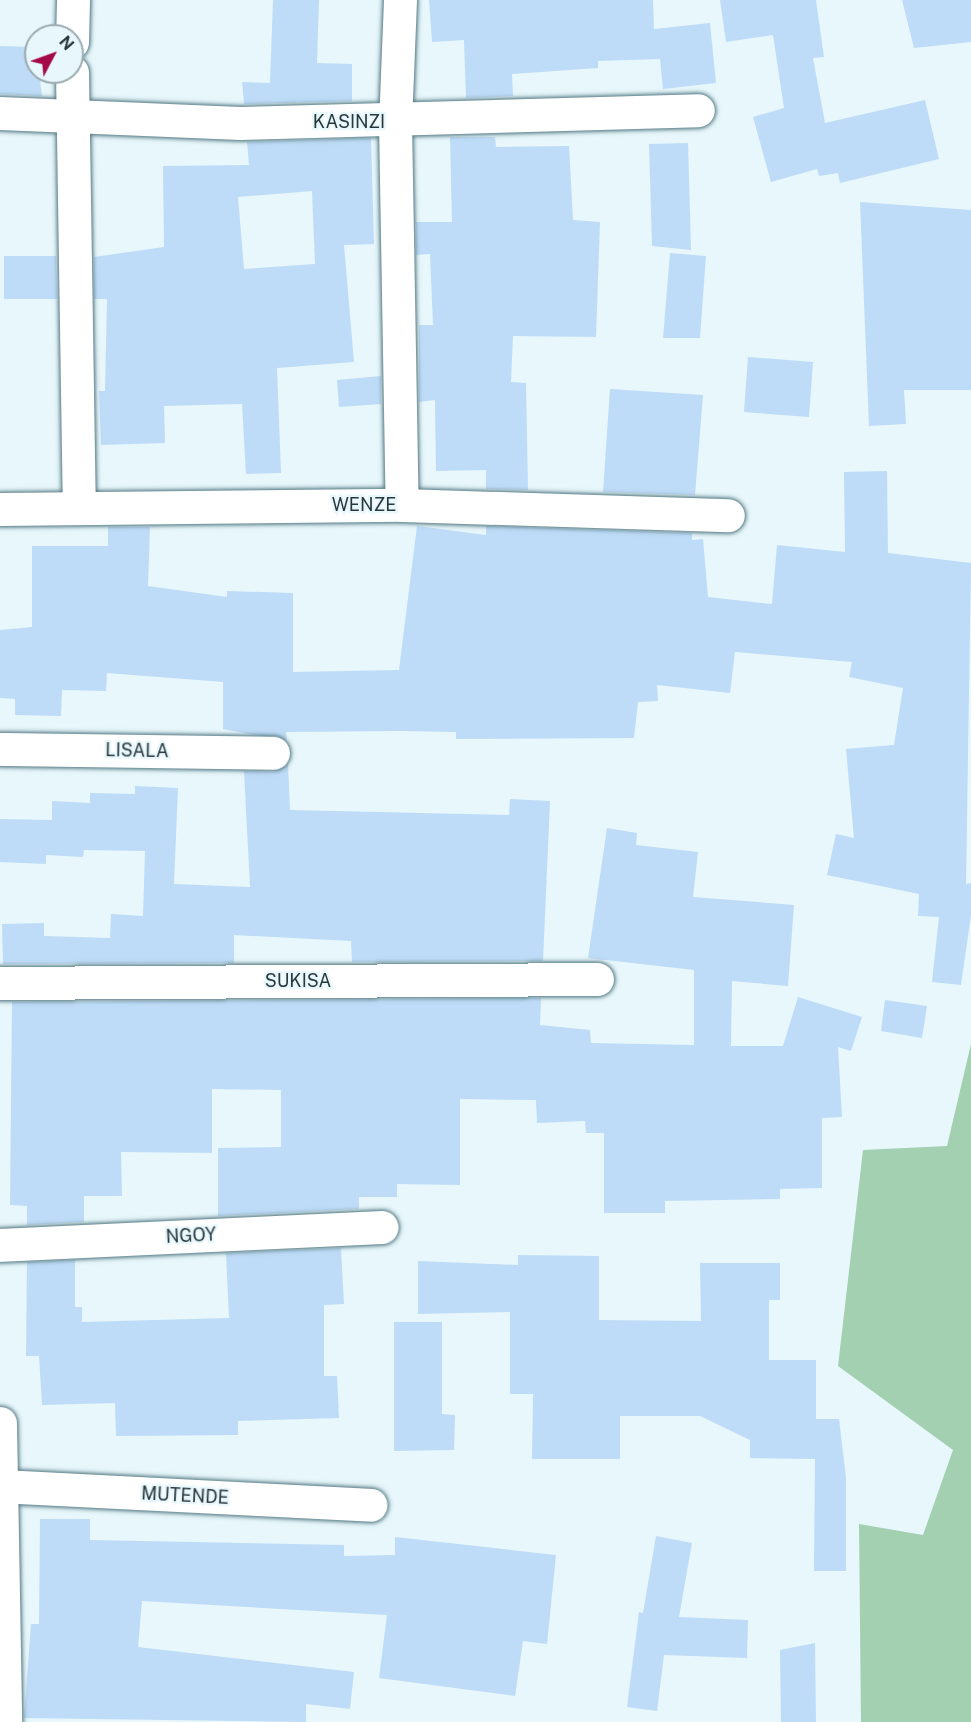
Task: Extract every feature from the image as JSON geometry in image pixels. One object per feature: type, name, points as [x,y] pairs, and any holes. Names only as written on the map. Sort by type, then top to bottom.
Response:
[{"type":"street","points":[[72,24],[73,0]]},
{"type":"street","points":[[400,0],[394,122],[402,505]]},
{"type":"street","points":[[72,84],[79,507]]},
{"type":"street","name":"KASINZI","points":[[0,113],[152,123],[394,122],[698,110]]},
{"type":"street","name":"WENZE","points":[[0,509],[402,505],[728,515]]},
{"type":"street","name":"LISALA","points":[[0,749],[273,753]]},
{"type":"street","name":"SUKISA","points":[[0,983],[597,979]]},
{"type":"street","name":"NGOY","points":[[0,1245],[382,1227]]},
{"type":"street","points":[[0,1423],[5,1722]]},
{"type":"street","name":"MUTENDE","points":[[1,1486],[371,1505]]},
{"type":"green space","points":[[971,1044],[971,1722],[861,1722],[859,1524],[923,1535],[953,1450],[838,1366],[863,1150],[947,1146]]},
{"type":"building","points":[[273,0],[319,0],[317,63],[352,64],[352,101],[244,104],[242,82],[270,83]]},
{"type":"building","points":[[429,0],[653,0],[654,29],[710,23],[716,83],[663,89],[660,59],[598,61],[598,68],[512,74],[513,96],[466,98],[464,40],[432,42]]},
{"type":"building","points":[[720,0],[816,0],[824,57],[813,58],[825,123],[925,100],[939,159],[840,183],[838,173],[819,176],[817,169],[771,182],[753,117],[784,108],[773,35],[726,42]]},
{"type":"building","points":[[902,0],[971,0],[971,42],[914,48]]},
{"type":"building","points":[[0,46],[24,47],[24,84],[41,84],[42,96],[0,94]]},
{"type":"building","points":[[450,137],[495,137],[496,147],[569,146],[573,220],[600,222],[596,337],[513,336],[511,382],[526,383],[528,490],[486,489],[486,470],[436,471],[435,400],[419,402],[419,325],[433,325],[430,254],[416,255],[416,222],[452,222]]},
{"type":"building","points":[[371,138],[374,244],[344,245],[354,362],[277,368],[281,473],[246,474],[242,404],[164,406],[165,443],[101,445],[99,391],[105,391],[107,299],[94,299],[94,257],[164,247],[163,166],[249,165],[247,142]],"holes":[[[312,191],[315,264],[244,269],[238,197]]]},
{"type":"building","points":[[688,143],[691,250],[652,246],[649,144]]},
{"type":"building","points":[[860,202],[971,210],[971,390],[904,390],[906,424],[869,426]]},
{"type":"building","points":[[670,253],[706,256],[700,338],[663,338]]},
{"type":"building","points":[[4,256],[56,256],[57,299],[4,299]]},
{"type":"building","points":[[748,357],[813,362],[809,417],[744,412]]},
{"type":"building","points":[[381,376],[381,404],[339,407],[337,380]]},
{"type":"building","points":[[610,389],[703,395],[695,495],[603,492]]},
{"type":"building","points":[[887,471],[888,553],[971,563],[966,884],[971,883],[971,915],[961,985],[932,982],[939,917],[918,916],[919,894],[827,875],[836,834],[854,838],[846,749],[894,745],[903,688],[849,677],[852,662],[735,652],[730,693],[657,685],[658,701],[638,702],[634,738],[456,739],[456,732],[286,732],[287,741],[223,729],[223,682],[107,673],[106,691],[62,690],[61,716],[15,715],[15,699],[0,698],[0,630],[32,627],[32,546],[108,546],[108,527],[150,527],[148,586],[227,597],[227,591],[293,593],[293,672],[399,670],[417,526],[486,535],[486,526],[692,533],[692,540],[703,539],[708,597],[772,604],[777,545],[845,552],[844,472]]},
{"type":"building","points":[[288,764],[290,810],[509,815],[510,799],[550,801],[543,961],[352,962],[351,941],[234,935],[234,963],[3,964],[2,924],[44,923],[44,936],[110,938],[111,914],[143,916],[145,851],[84,850],[83,857],[46,855],[46,864],[0,862],[0,819],[52,820],[52,801],[90,803],[90,793],[135,794],[135,786],[178,788],[174,884],[250,887],[244,771],[273,772]]},
{"type":"building","points":[[607,828],[637,833],[636,845],[698,852],[693,897],[794,905],[788,986],[732,981],[731,1046],[783,1046],[798,997],[862,1017],[851,1051],[838,1047],[842,1117],[822,1118],[822,1188],[780,1189],[780,1199],[665,1201],[665,1213],[604,1213],[604,1133],[586,1133],[585,1121],[537,1123],[536,1100],[460,1099],[460,1185],[397,1184],[397,1197],[359,1197],[359,1209],[218,1216],[218,1148],[281,1147],[281,1090],[212,1089],[212,1153],[121,1152],[122,1196],[84,1196],[84,1222],[27,1225],[27,1206],[10,1205],[12,1002],[541,998],[540,1025],[590,1030],[591,1043],[694,1045],[694,970],[588,958]]},
{"type":"building","points":[[885,1000],[927,1006],[922,1038],[881,1031]]},
{"type":"building","points":[[341,1248],[344,1304],[324,1305],[324,1376],[337,1376],[339,1418],[238,1421],[238,1435],[116,1436],[115,1403],[42,1405],[39,1356],[26,1356],[27,1262],[75,1260],[75,1307],[82,1307],[82,1322],[229,1318],[226,1253]]},
{"type":"building","points":[[518,1255],[599,1256],[599,1320],[701,1321],[700,1263],[780,1263],[780,1300],[769,1300],[769,1360],[816,1360],[816,1419],[839,1419],[846,1478],[846,1571],[814,1571],[815,1459],[750,1458],[750,1440],[700,1416],[620,1416],[620,1459],[532,1459],[533,1394],[510,1394],[510,1312],[418,1314],[418,1261],[518,1265]]},
{"type":"building","points":[[394,1322],[442,1322],[442,1414],[455,1415],[454,1450],[394,1451]]},
{"type":"building","points":[[40,1519],[90,1519],[90,1540],[344,1545],[344,1556],[395,1555],[395,1537],[556,1555],[547,1644],[523,1641],[515,1696],[379,1678],[387,1615],[142,1601],[138,1647],[354,1672],[350,1709],[306,1704],[306,1722],[24,1718],[31,1624],[39,1624]]},
{"type":"building","points":[[656,1536],[692,1543],[679,1617],[748,1620],[747,1658],[664,1655],[657,1711],[627,1707],[639,1612],[643,1613]]},
{"type":"building","points":[[815,1643],[816,1722],[781,1722],[780,1650]]}]
